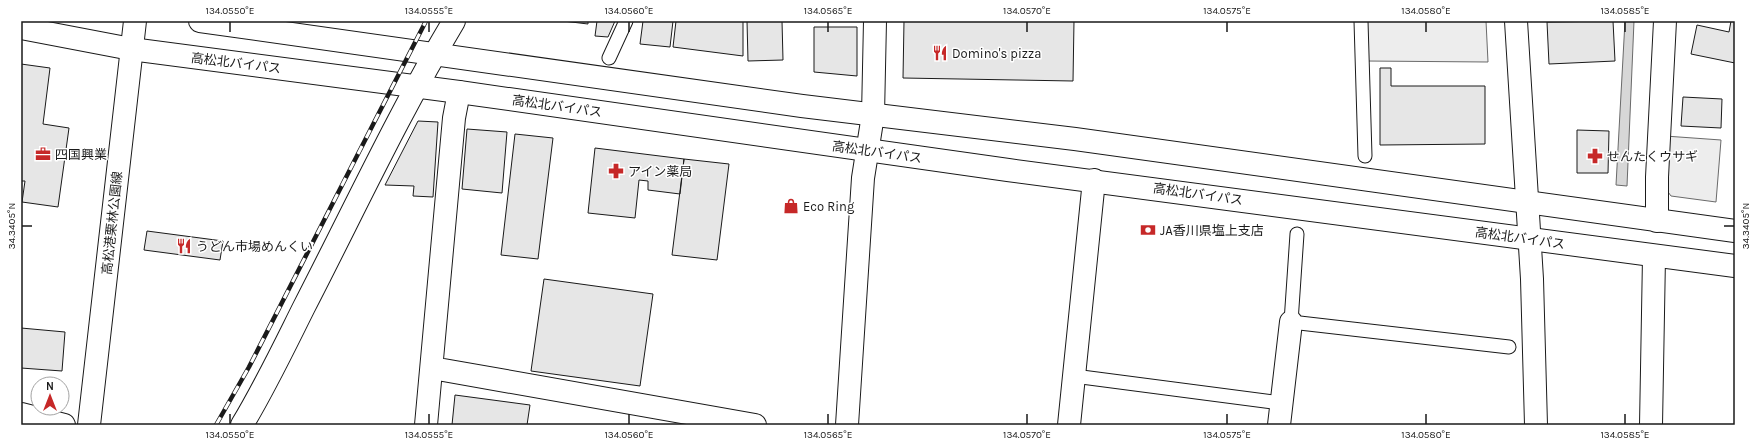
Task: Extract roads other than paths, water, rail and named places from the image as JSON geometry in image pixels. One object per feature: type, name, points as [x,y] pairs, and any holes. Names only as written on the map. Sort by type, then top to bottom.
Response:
[{"type":"main road","name":"高松港栗林公園線","points":[[89,425],[135,21]]},
{"type":"main road","points":[[200,21],[303,28],[435,54],[873,115],[1075,139],[1299,172],[1526,200],[1735,231]]},
{"type":"main road","points":[[242,425],[269,376],[435,54],[454,21]]},
{"type":"main road","points":[[847,425],[863,178],[873,115],[875,21]]},
{"type":"main road","points":[[1516,21],[1532,279],[1536,425]]},
{"type":"main road","points":[[1657,220],[1657,177],[1665,21]]},
{"type":"main road","name":"高松北バイパス","points":[[21,28],[131,49],[459,92],[868,151],[1094,180],[1654,257],[1735,266]]},
{"type":"main road","points":[[426,425],[454,118],[459,92]]},
{"type":"main road","points":[[1069,425],[1094,180]]},
{"type":"main road","points":[[1651,425],[1654,257]]},
{"type":"main road","points":[[1279,425],[1291,322]]},
{"type":"main road","points":[[432,368],[755,425]]},
{"type":"main road","points":[[21,414],[64,425]]},
{"type":"lane","points":[[609,58],[626,21]]},
{"type":"lane","points":[[1362,21],[1365,156]]},
{"type":"lane","points":[[1297,234],[1291,322],[1509,347]]},
{"type":"lane","points":[[1074,376],[1281,403]]},
{"type":"railway","points":[[216,425],[249,367],[426,21]]},
{"type":"place","name":"Domino's pizza","points":[[940,53]]},
{"type":"place","name":"四国興業","points":[[43,154]]},
{"type":"place","name":"せんたくウサギ","points":[[1595,156]]},
{"type":"place","name":"アイン薬局","points":[[616,171]]},
{"type":"place","name":"Eco Ring","points":[[791,206]]},
{"type":"place","name":"JA香川県塩上支店","points":[[1148,230]]},
{"type":"place","name":"うどん市場めんくい","points":[[184,246]]}]
